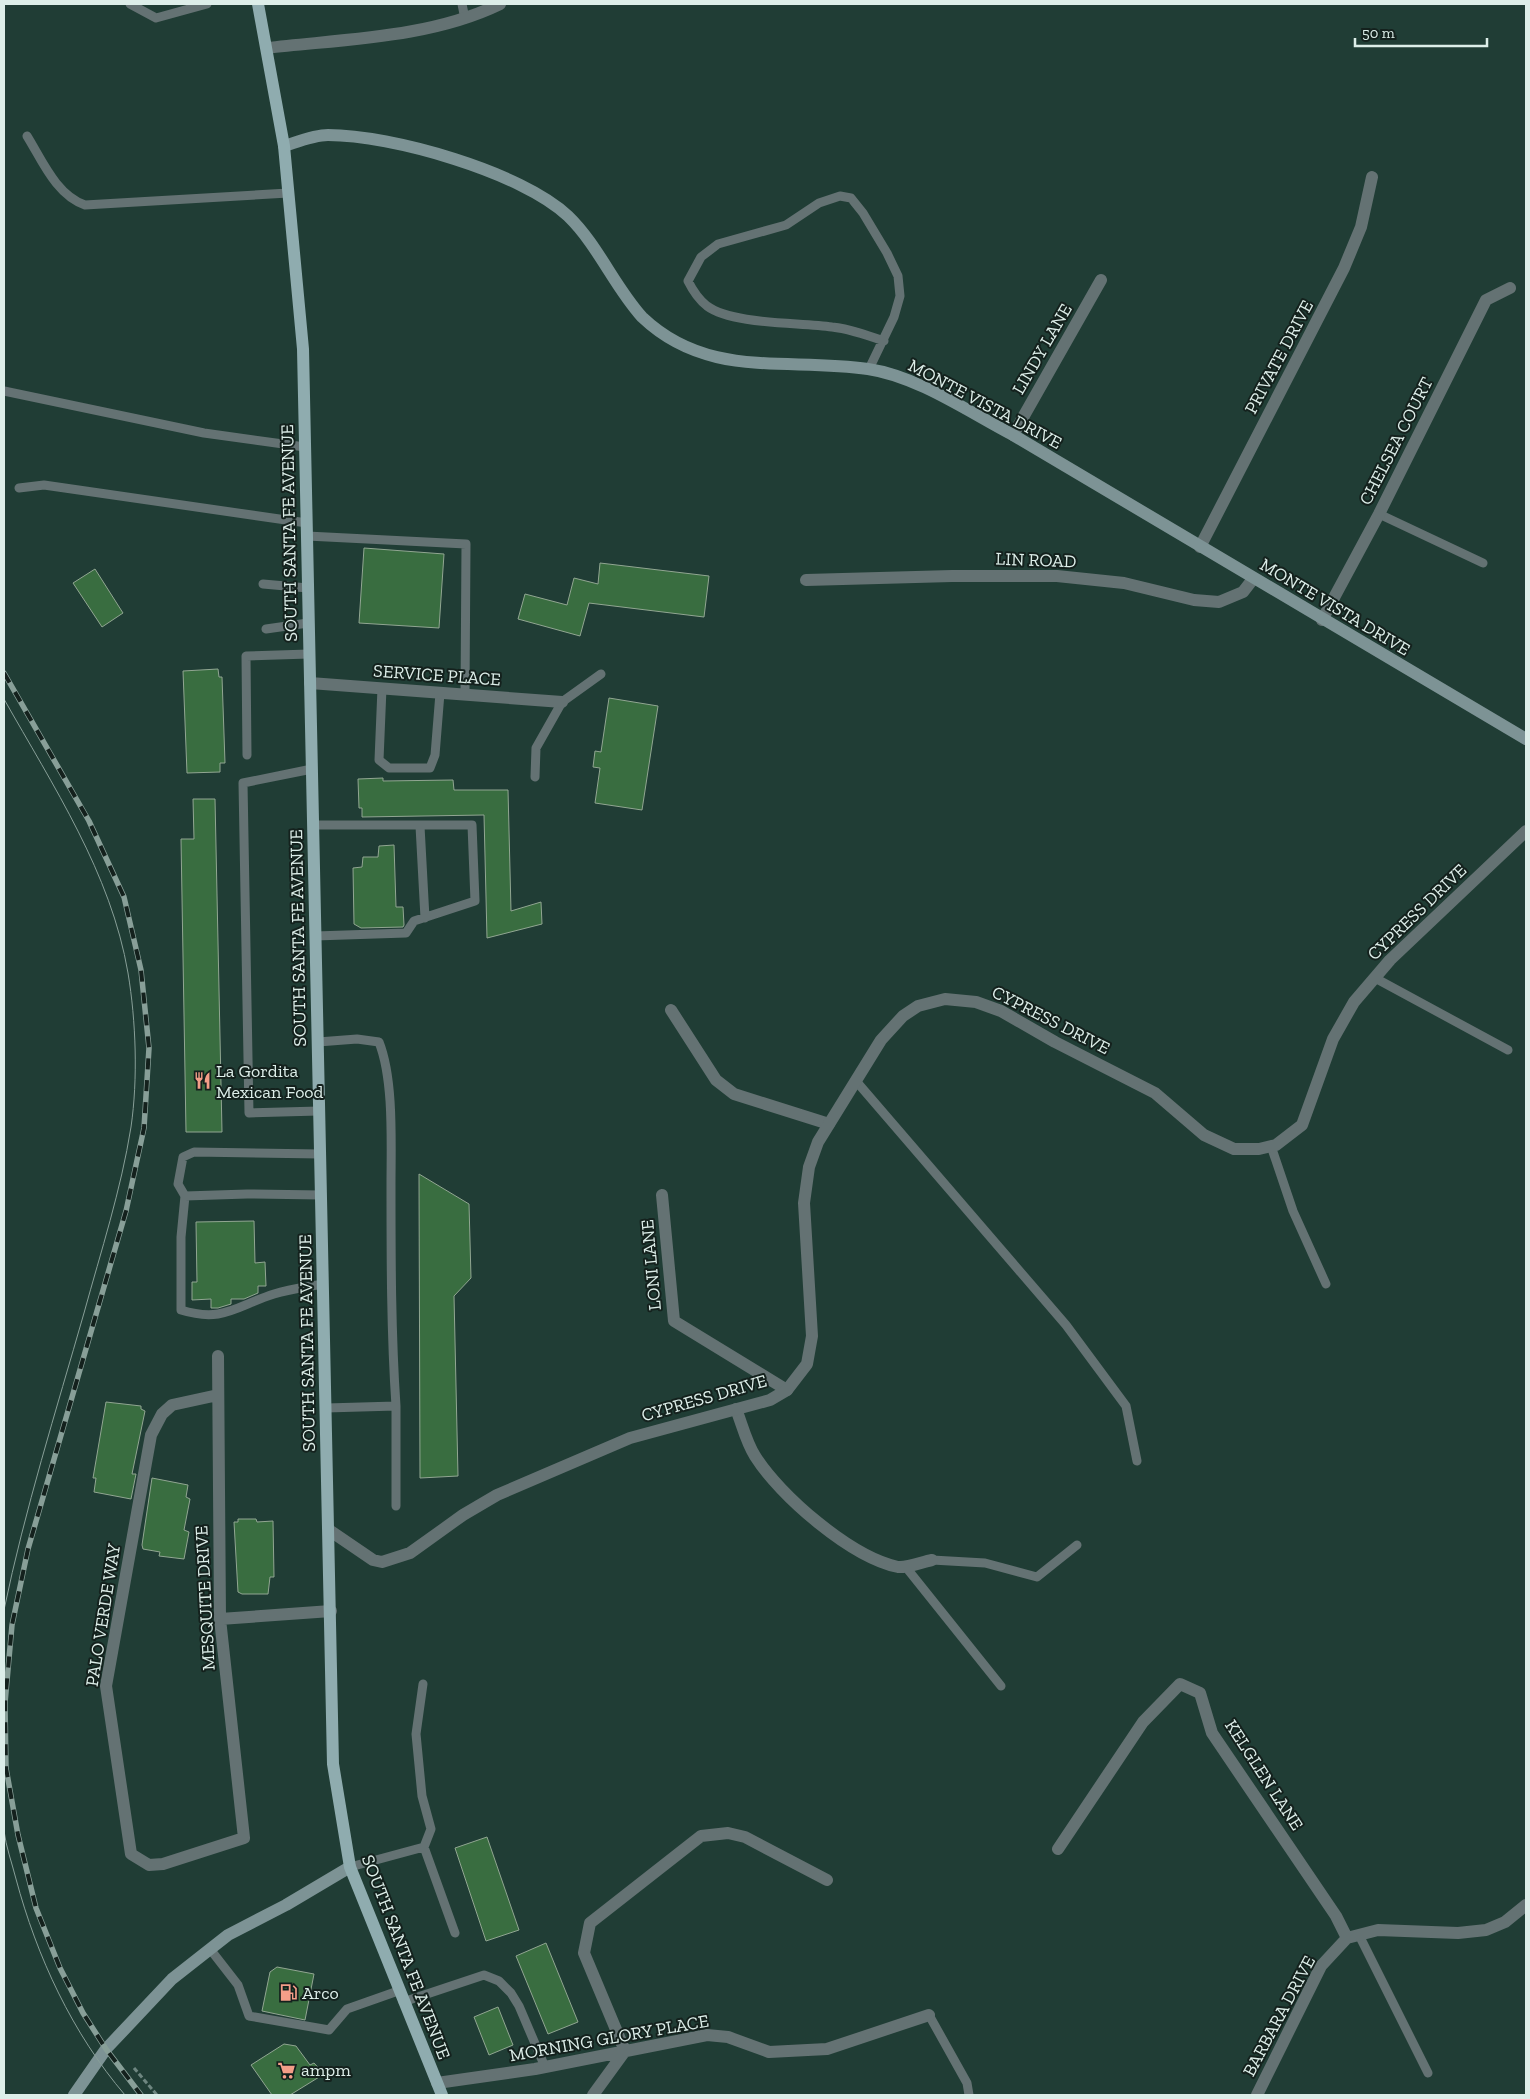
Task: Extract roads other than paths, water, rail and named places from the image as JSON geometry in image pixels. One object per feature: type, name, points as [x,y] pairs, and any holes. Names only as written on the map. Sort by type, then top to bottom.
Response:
[{"type":"main road","name":"SOUTH SANTA FE AVENUE","points":[[258,4],[284,146],[303,348],[333,1764],[350,1867],[442,2095]]},
{"type":"main road","name":"MONTE VISTA DRIVE","points":[[284,146],[326,135],[394,142],[479,168],[522,187],[568,217],[594,249],[631,305],[654,328],[682,346],[716,358],[751,364],[869,369],[896,376],[937,394],[1013,435],[1526,740]]},
{"type":"main road","points":[[74,2095],[106,2049],[131,2020],[172,1979],[228,1935],[286,1905],[350,1867]]},
{"type":"street","points":[[267,48],[431,28],[465,19],[500,4]]},
{"type":"street","name":"PRIVATE DRIVE","points":[[1200,547],[1344,268],[1361,227],[1372,177]]},
{"type":"street","name":"LINDY LANE","points":[[1013,435],[1101,280]]},
{"type":"street","name":"CHELSEA COURT","points":[[1322,620],[1379,514],[1486,300],[1510,288]]},
{"type":"street","name":"LIN ROAD","points":[[806,580],[952,576],[1057,576],[1124,583],[1194,600],[1219,602],[1243,592],[1253,579]]},
{"type":"street","name":"SERVICE PLACE","points":[[310,683],[562,702]]},
{"type":"street","name":"CYPRESS DRIVE","points":[[329,1530],[365,1556],[382,1562],[399,1558],[420,1547],[463,1515],[485,1502],[630,1438],[770,1400],[786,1390],[807,1364],[812,1336],[804,1203],[809,1167],[818,1142],[881,1040],[903,1016],[918,1006],[945,999],[976,1002],[1001,1011],[1055,1042],[1154,1093],[1204,1135],[1234,1149],[1276,1145],[1302,1125],[1333,1039],[1354,1002],[1390,960],[1526,831]]},
{"type":"street","points":[[672,1010],[716,1080],[734,1094],[829,1124]]},
{"type":"street","name":"LONI LANE","points":[[662,1195],[674,1321],[786,1390]]},
{"type":"street","name":"MESQUITE DRIVE","points":[[218,1356],[220,1619],[244,1838]]},
{"type":"street","name":"PALO VERDE WAY","points":[[218,1395],[172,1405],[162,1414],[151,1435],[106,1686],[131,1854],[149,1866],[163,1864],[244,1838]]},
{"type":"street","points":[[736,1409],[753,1454],[772,1480],[806,1512],[858,1552],[900,1567],[932,1560]]},
{"type":"street","points":[[220,1619],[331,1611]]},
{"type":"street","name":"KELGLEN LANE","points":[[1058,1849],[1143,1722],[1180,1684],[1200,1693],[1212,1733],[1336,1916],[1353,1936]]},
{"type":"street","points":[[593,2095],[625,2051],[584,1953],[590,1923],[701,1836],[728,1833],[746,1837],[828,1880]]},
{"type":"street","points":[[1353,1936],[1378,1930],[1458,1933],[1486,1930],[1505,1922],[1526,1905]]},
{"type":"street","name":"BARBARA DRIVE","points":[[1257,2095],[1321,1966],[1353,1936]]},
{"type":"street","name":"MORNING GLORY PLACE","points":[[437,2083],[545,2067],[707,2035],[728,2037],[769,2052],[827,2049],[929,2015]]},
{"type":"lane","points":[[130,4],[156,18],[207,4]]},
{"type":"lane","points":[[462,4],[465,19]]},
{"type":"lane","points":[[27,136],[57,184],[72,200],[85,205],[288,193]]},
{"type":"lane","points":[[869,369],[884,341],[900,296],[898,276],[887,253],[863,213],[850,198],[840,196],[819,203],[786,225],[718,244],[700,257],[688,281],[694,294],[707,306],[721,313],[779,323],[832,327],[861,333],[884,341]]},
{"type":"lane","points":[[4,391],[204,433],[305,448]]},
{"type":"lane","points":[[19,488],[44,485],[307,523]]},
{"type":"lane","points":[[1379,514],[1483,564]]},
{"type":"lane","points":[[307,536],[466,544],[465,695]]},
{"type":"lane","points":[[263,584],[308,588]]},
{"type":"lane","points":[[266,629],[308,623]]},
{"type":"lane","points":[[247,755],[246,656],[309,654]]},
{"type":"lane","points":[[535,777],[536,748],[562,702],[601,674]]},
{"type":"lane","points":[[382,688],[379,760],[388,768],[430,768],[436,755],[440,693]]},
{"type":"lane","points":[[312,769],[243,783],[249,1113],[319,1111]]},
{"type":"lane","points":[[313,826],[472,825],[475,902],[414,921],[406,933],[316,936]]},
{"type":"lane","points":[[420,826],[424,918]]},
{"type":"lane","points":[[1375,978],[1508,1050]]},
{"type":"lane","points":[[318,1042],[357,1039],[379,1042],[385,1057],[390,1125],[392,1348],[396,1406],[396,1506]]},
{"type":"lane","points":[[856,1081],[1066,1325],[1126,1406],[1138,1461]]},
{"type":"lane","points":[[1271,1146],[1293,1211],[1326,1284]]},
{"type":"lane","points":[[320,1154],[194,1152],[183,1157],[178,1184],[185,1196],[181,1237],[181,1310],[201,1316],[230,1311],[274,1294],[323,1284]]},
{"type":"lane","points":[[185,1196],[247,1194],[321,1195]]},
{"type":"lane","points":[[326,1408],[396,1406]]},
{"type":"lane","points":[[932,1560],[985,1563],[1038,1577],[1077,1545]]},
{"type":"lane","points":[[905,1566],[1000,1686]]},
{"type":"lane","points":[[423,1684],[416,1734],[422,1796],[431,1829],[424,1847],[456,1933]]},
{"type":"lane","points":[[350,1867],[424,1847]]},
{"type":"lane","points":[[1353,1936],[1428,2073]]},
{"type":"lane","points":[[210,1949],[238,1985],[249,2016],[329,2030],[347,2009],[484,1976],[492,1977],[508,1989],[519,2006],[545,2067]]},
{"type":"lane","points":[[929,2015],[966,2082],[969,2095]]},
{"type":"tram line","points":[[4,699],[78,831],[108,900],[120,936],[128,973],[133,1011],[135,1070],[131,1127],[116,1197],[31,1497],[4,1610]]},
{"type":"tram line","points":[[4,1831],[34,1937],[46,1965],[73,2020],[106,2071],[125,2095]]},
{"type":"railway","points":[[4,673],[89,821],[124,897],[141,970],[149,1048],[144,1128],[126,1211],[28,1549],[12,1625],[5,1703],[6,1768],[18,1835],[36,1908],[60,1968],[83,2013],[106,2049],[141,2095]]},
{"type":"place","name":"La Gordita Mexican Food","points":[[202,1081]]},
{"type":"place","name":"Arco","points":[[288,1993]]},
{"type":"place","name":"ampm","points":[[287,2070]]}]
